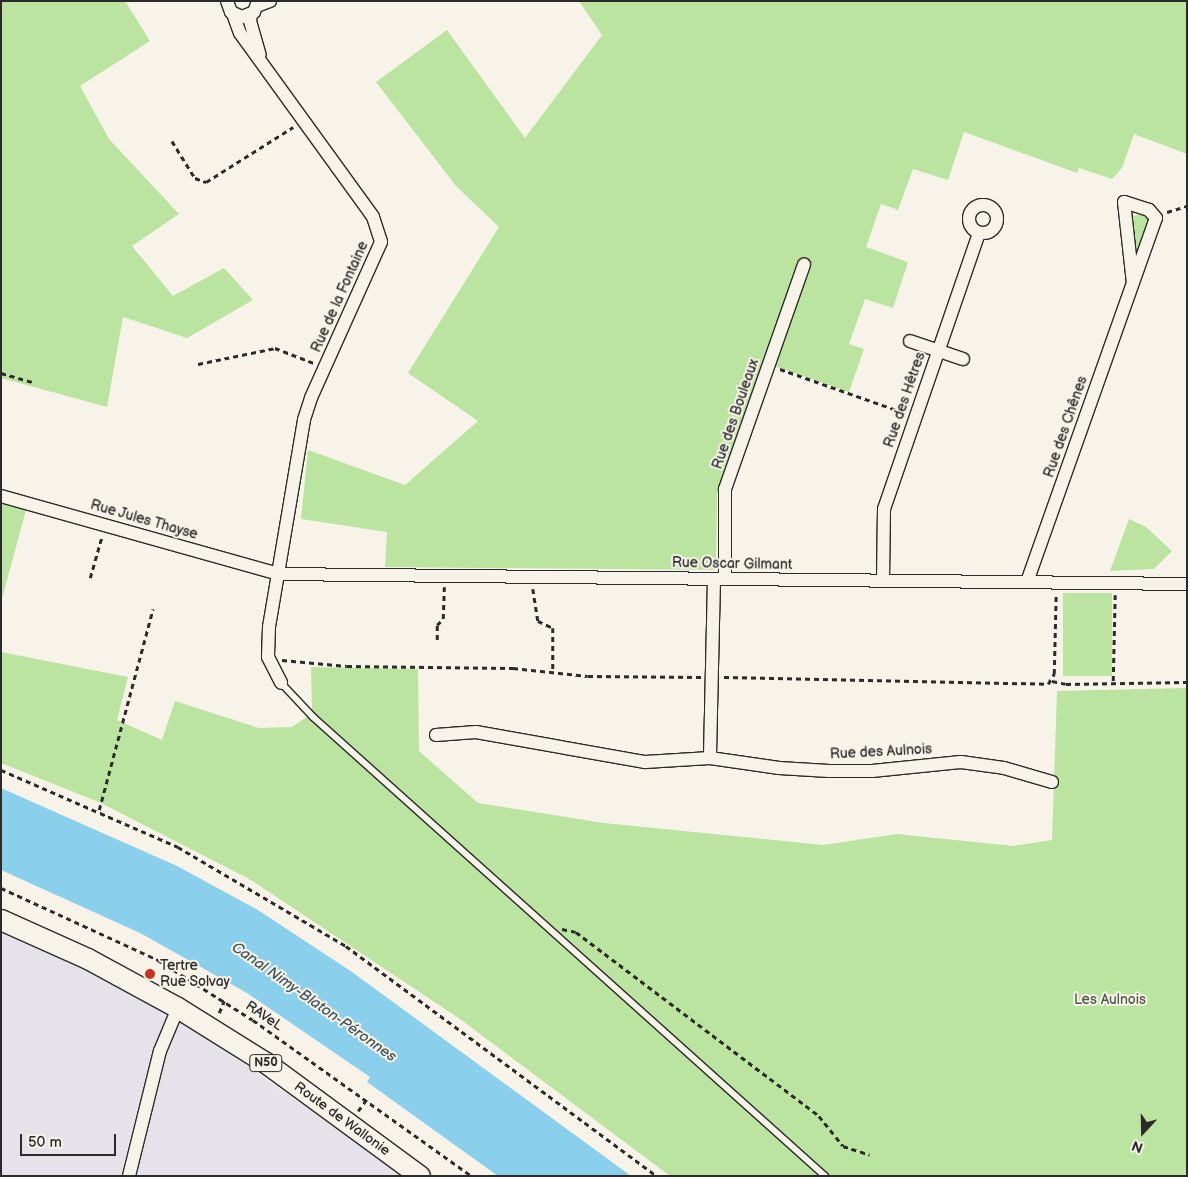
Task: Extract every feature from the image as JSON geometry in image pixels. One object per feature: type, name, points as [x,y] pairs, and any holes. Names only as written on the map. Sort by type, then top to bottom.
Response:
[{"type":"main road","name":"Route de Wallonie","points":[[1,920],[88,959],[178,1008],[266,1063],[420,1176]]},
{"type":"street","name":"Rue de la Fontaine","points":[[227,1],[240,33],[263,62],[303,121],[374,217],[381,242],[325,367],[304,420],[267,647]]},
{"type":"street","points":[[233,14],[242,17],[255,7],[270,1]]},
{"type":"street","name":"Rue de la Fontaine","points":[[255,7],[250,21],[263,62]]},
{"type":"street","name":"Rue des Chênes","points":[[1027,582],[1133,283],[1155,216],[1149,210],[1124,202],[1133,283]]},
{"type":"street","name":"Rue des Hêtres","points":[[883,580],[884,509],[979,233]]},
{"type":"street","name":"Rue des Bouleaux","points":[[720,579],[725,489],[804,265]]},
{"type":"street","points":[[910,341],[964,359]]},
{"type":"street","name":"Rue Jules Thayse","points":[[1,496],[278,574]]},
{"type":"street","name":"Rue Oscar Gilmant","points":[[278,574],[1115,583],[1186,582]]},
{"type":"street","points":[[710,758],[712,676],[720,579]]},
{"type":"street","points":[[267,647],[272,669],[281,683]]},
{"type":"street","name":"Rue des Aulnois","points":[[436,735],[476,732],[556,749],[645,762],[710,758],[779,768],[829,771],[872,771],[961,762],[1004,768],[1052,782]]},
{"type":"street","points":[[129,1176],[160,1051],[178,1008]]},
{"type":"lane","points":[[281,683],[313,717],[825,1176]]},
{"type":"path","points":[[172,141],[195,178],[206,182],[303,121]]},
{"type":"path","points":[[1155,216],[1187,206]]},
{"type":"path","points":[[198,364],[275,348],[325,367]]},
{"type":"path","points":[[769,365],[916,417]]},
{"type":"path","points":[[1,373],[33,382]]},
{"type":"path","points":[[90,578],[105,525]]},
{"type":"path","points":[[437,640],[437,625],[443,618],[444,576]]},
{"type":"path","points":[[533,577],[538,621],[553,628],[553,672]]},
{"type":"path","points":[[1052,681],[1056,582]]},
{"type":"path","points":[[1113,681],[1115,583]]},
{"type":"path","points":[[99,810],[153,609]]},
{"type":"path","points":[[267,647],[274,657],[292,663],[513,668],[672,679],[712,676],[1048,684],[1052,681],[1066,684],[1113,681],[1187,682]]},
{"type":"path","points":[[1,770],[99,810],[178,847],[346,946],[658,1176]]},
{"type":"path","name":"RAVeL","points":[[1,888],[158,960],[224,1002],[472,1176]]},
{"type":"path","points":[[551,929],[576,932],[819,1116],[843,1146],[870,1155]]},
{"type":"path","points":[[219,1013],[224,1002]]},
{"type":"shaded area","points":[[1,931],[53,953],[145,1001],[215,1043],[404,1176],[1,1176]]},
{"type":"green space","points":[[1,1],[125,1],[150,41],[80,86],[109,139],[179,214],[132,246],[173,296],[224,268],[253,300],[187,338],[123,317],[107,407],[1,378]]},
{"type":"green space","points":[[579,1],[1187,1],[1187,154],[1134,134],[1122,168],[1112,179],[1079,168],[1077,173],[964,132],[948,180],[913,169],[898,210],[881,204],[866,247],[908,262],[893,308],[865,299],[849,344],[864,349],[849,392],[763,362],[717,493],[716,570],[385,567],[387,532],[301,519],[308,450],[405,485],[478,421],[408,373],[499,227],[456,186],[376,82],[447,30],[525,138],[602,35]]},
{"type":"green space","points":[[1143,214],[1148,217],[1149,223],[1136,258],[1131,223],[1132,216]]},
{"type":"green space","points":[[1,503],[26,510],[1,602]]},
{"type":"green space","points":[[1129,519],[1146,527],[1172,551],[1154,569],[1110,571]]},
{"type":"green space","points":[[1063,593],[1112,593],[1112,676],[1063,676]]},
{"type":"green space","name":"Les Aulnois","points":[[1,652],[128,677],[117,720],[162,740],[175,701],[259,728],[292,727],[308,716],[557,935],[561,934],[312,711],[311,667],[418,669],[419,751],[478,803],[604,823],[823,845],[897,834],[1013,846],[1052,840],[1057,691],[1187,688],[1187,1176],[670,1176],[460,1019],[251,880],[101,803],[1,763]]},
{"type":"water","name":"Canal Nimy-Blaton-Péronnes","points":[[1,788],[177,866],[258,910],[352,972],[631,1176],[498,1176],[367,1082],[370,1077],[247,993],[140,933],[1,870]]},
{"type":"place","name":"Tertre Rue Solvay","points":[[150,974]]}]
